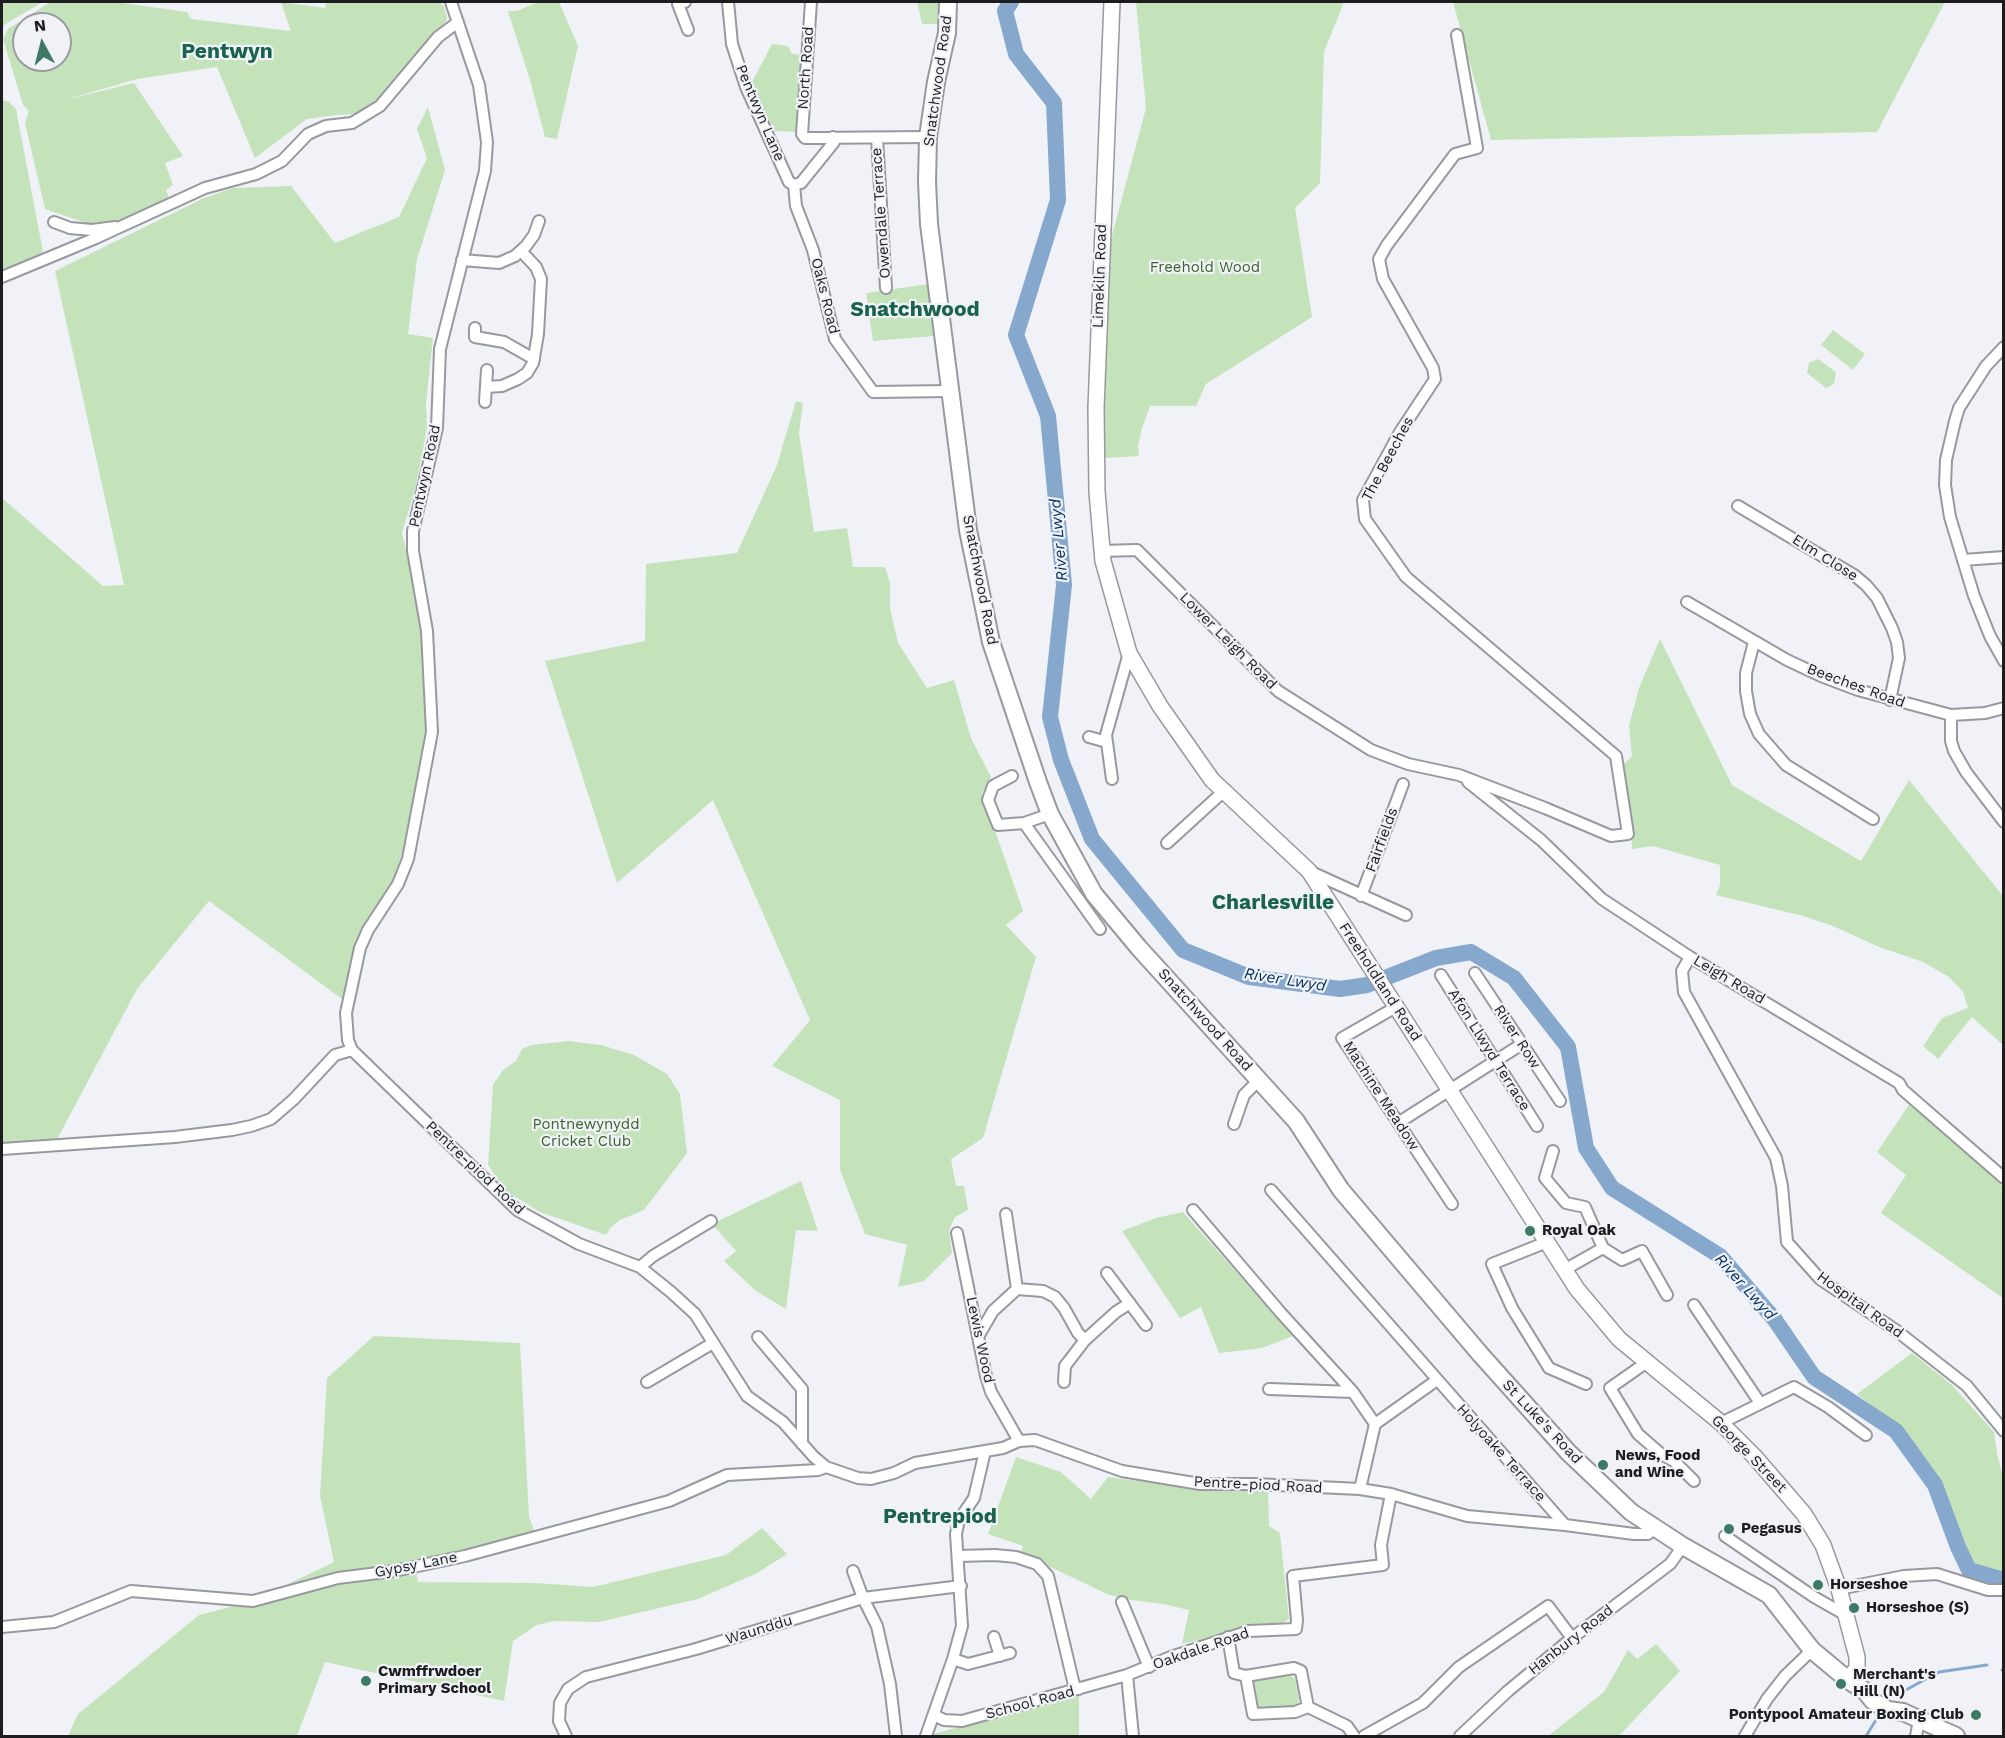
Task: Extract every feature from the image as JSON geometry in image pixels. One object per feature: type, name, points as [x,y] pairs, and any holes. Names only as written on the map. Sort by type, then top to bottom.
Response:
[{"type":"main road","name":"Snatchwood Road","points":[[948,2],[947,33],[936,82],[928,137],[929,224],[968,530],[991,642],[1050,814],[1094,894],[1139,948],[1296,1120]]},
{"type":"main road","name":"Limekiln Road","points":[[1101,551],[1097,492],[1096,408],[1112,2]]},
{"type":"main road","name":"Freeholdland Road","points":[[1101,551],[1129,653],[1160,706],[1212,780],[1309,871],[1564,1270]]},
{"type":"main road","name":"St Luke's Road","points":[[1296,1120],[1341,1190],[1481,1355],[1568,1452],[1630,1512],[1683,1546],[1769,1595],[1812,1650],[1848,1680],[1866,1691],[1873,1701],[1888,1710],[1903,1712],[1918,1728],[1956,1737]]},
{"type":"main road","name":"George Street","points":[[1564,1270],[1576,1289],[1619,1339],[1721,1423],[1754,1456],[1804,1514],[1823,1545],[1839,1589],[1857,1657],[1857,1668],[1848,1680]]},
{"type":"street","name":"Pentwyn Road","points":[[352,1050],[348,1040],[346,1013],[360,948],[368,930],[398,884],[408,859],[432,732],[427,630],[413,551],[413,531],[437,428],[440,349],[485,171],[487,142],[479,85],[451,2]]},
{"type":"street","points":[[679,2],[688,30]]},
{"type":"street","name":"Pentwyn Lane","points":[[728,2],[732,44],[746,87],[789,182],[794,185]]},
{"type":"street","name":"North Road","points":[[811,2],[802,134],[806,138],[833,137]]},
{"type":"street","points":[[2,277],[59,255],[205,188],[256,174],[282,161],[308,134],[326,126],[352,123],[380,106],[438,37],[458,22]]},
{"type":"street","name":"The Beeches","points":[[1457,35],[1477,148],[1455,154],[1379,259],[1383,279],[1433,368],[1435,379],[1400,432],[1363,501],[1365,519],[1406,577],[1616,756],[1628,834],[1611,836],[1459,775]]},
{"type":"street","points":[[794,185],[801,183],[834,142],[833,137],[928,137]]},
{"type":"street","name":"Owendale Terrace","points":[[877,138],[886,288]]},
{"type":"street","name":"Oaks Road","points":[[794,185],[796,206],[813,250],[835,339],[873,392],[951,391]]},
{"type":"street","points":[[54,222],[70,228],[92,230],[115,226],[156,207],[162,208]]},
{"type":"street","points":[[462,260],[499,263],[515,256],[534,235],[539,221]]},
{"type":"street","points":[[486,387],[502,386],[518,379],[527,373],[534,359],[538,334],[541,279],[536,267],[521,251]]},
{"type":"street","points":[[475,328],[475,337],[504,342],[534,359]]},
{"type":"street","points":[[2004,348],[1986,366],[1959,408],[1946,460],[1945,484],[1950,517],[1974,596],[1990,636],[2004,661]]},
{"type":"street","points":[[485,402],[487,370]]},
{"type":"street","name":"Elm Close","points":[[1738,506],[1854,574],[1877,598],[1892,628],[1899,658],[1890,700]]},
{"type":"street","name":"Lower Leigh Road","points":[[1101,551],[1137,550],[1278,691],[1371,750],[1408,764],[1459,775]]},
{"type":"street","points":[[1963,560],[2004,557]]},
{"type":"street","name":"Beeches Road","points":[[1687,602],[1754,642],[1821,676],[1890,700],[1951,715],[1985,713],[2004,708]]},
{"type":"street","points":[[1754,642],[1746,673],[1746,691],[1750,714],[1759,734],[1786,765],[1873,819]]},
{"type":"street","points":[[1112,779],[1106,735],[1129,653]]},
{"type":"street","points":[[1951,715],[1951,741],[1954,751],[2004,822]]},
{"type":"street","points":[[1089,737],[1107,741]]},
{"type":"street","name":"Leigh Road","points":[[1459,775],[1541,840],[1602,899],[1690,957],[1899,1083],[1903,1090],[2004,1178]]},
{"type":"street","points":[[1012,776],[993,786],[988,800],[998,825],[1024,823],[1050,814]]},
{"type":"street","name":"Fairfields","points":[[1361,896],[1403,784]]},
{"type":"street","points":[[1167,843],[1224,791]]},
{"type":"street","points":[[1024,823],[1100,929]]},
{"type":"street","points":[[1309,871],[1406,915]]},
{"type":"street","name":"Hospital Road","points":[[1690,957],[1682,971],[1684,992],[1776,1158],[1782,1186],[1787,1242],[1820,1279],[1896,1331],[1967,1386],[2004,1431]]},
{"type":"street","name":"River Row","points":[[1475,973],[1560,1101]]},
{"type":"street","name":"Afon Llwyd Terrace","points":[[1441,975],[1537,1126]]},
{"type":"street","name":"Machine Meadow","points":[[1396,1007],[1342,1038],[1452,1204]]},
{"type":"street","points":[[1398,1123],[1521,1044]]},
{"type":"street","points":[[2,1149],[175,1137],[231,1131],[251,1126],[271,1119],[294,1099],[335,1055],[352,1050]]},
{"type":"street","name":"Pentre-piod Road","points":[[352,1050],[517,1210],[579,1244],[640,1267],[695,1314],[747,1396],[783,1422],[814,1457],[830,1468],[858,1478],[871,1479],[894,1473],[915,1462],[1003,1448],[1019,1441],[1035,1440],[1122,1471],[1200,1484],[1255,1484],[1360,1490],[1391,1494],[1467,1516],[1634,1534],[1648,1534],[1655,1528]]},
{"type":"street","points":[[1234,1124],[1244,1095],[1259,1080]]},
{"type":"street","points":[[1553,1151],[1545,1178],[1566,1203],[1585,1207],[1603,1248],[1622,1260],[1642,1251],[1667,1295]]},
{"type":"street","name":"Holyoake Terrace","points":[[1271,1190],[1565,1525]]},
{"type":"street","points":[[1192,1210],[1353,1392],[1375,1424]]},
{"type":"street","points":[[1006,1214],[1017,1289]]},
{"type":"street","points":[[640,1267],[653,1256],[711,1221]]},
{"type":"street","name":"Lewis Wood","points":[[957,1233],[986,1376],[991,1392],[1019,1441]]},
{"type":"street","points":[[1546,1242],[1492,1264],[1512,1308],[1549,1368],[1586,1384]]},
{"type":"street","points":[[1564,1270],[1603,1248]]},
{"type":"street","points":[[1107,1273],[1146,1325]]},
{"type":"street","points":[[979,1335],[993,1311],[1017,1289],[1028,1288],[1044,1291],[1055,1297],[1084,1340]]},
{"type":"street","points":[[1064,1382],[1065,1366],[1084,1340],[1130,1303]]},
{"type":"street","points":[[1694,1305],[1760,1403]]},
{"type":"street","points":[[758,1337],[802,1389],[802,1444]]},
{"type":"street","points":[[648,1382],[713,1343]]},
{"type":"street","points":[[1647,1362],[1610,1388],[1638,1434],[1661,1454],[1674,1461],[1694,1481]]},
{"type":"street","points":[[1360,1490],[1375,1424],[1437,1380]]},
{"type":"street","points":[[1721,1423],[1794,1387],[1828,1407],[1866,1435]]},
{"type":"street","points":[[1269,1389],[1353,1392]]},
{"type":"street","points":[[926,1737],[962,1626],[956,1534],[960,1520],[974,1498],[985,1451]]},
{"type":"street","name":"Gypsy Lane","points":[[2,1627],[54,1622],[131,1591],[253,1602],[338,1578],[394,1571],[465,1556],[669,1501],[728,1475],[830,1468]]},
{"type":"street","name":"Oakdale Road","points":[[1127,1675],[1249,1631],[1296,1629],[1293,1576],[1383,1565],[1381,1545],[1391,1494]]},
{"type":"street","points":[[1725,1536],[1814,1597],[1845,1614]]},
{"type":"street","name":"Hanbury Road","points":[[1460,1737],[1508,1691],[1572,1638],[1670,1564],[1683,1546]]},
{"type":"street","points":[[958,1556],[1016,1557],[1037,1564],[1048,1576],[1074,1685],[1079,1689]]},
{"type":"street","points":[[853,1571],[877,1626],[890,1684],[896,1737]]},
{"type":"street","points":[[1839,1589],[1904,1576],[1937,1574],[1988,1590],[2004,1590]]},
{"type":"street","points":[[863,1598],[961,1586]]},
{"type":"street","name":"Waunddu","points":[[566,1737],[559,1720],[560,1702],[568,1689],[586,1677],[696,1649],[863,1598]]},
{"type":"street","points":[[1122,1602],[1149,1667]]},
{"type":"street","points":[[1364,1737],[1423,1703],[1459,1667],[1548,1606],[1572,1638]]},
{"type":"street","points":[[953,1659],[968,1664],[1005,1655],[994,1637]]},
{"type":"street","points":[[1228,1637],[1234,1673],[1246,1676],[1294,1668],[1301,1671],[1308,1707]]},
{"type":"street","points":[[1745,1737],[1767,1699],[1785,1676],[1812,1650]]},
{"type":"street","points":[[1127,1675],[1133,1737]]},
{"type":"street","name":"School Road","points":[[934,1715],[944,1720],[962,1721],[1127,1675]]},
{"type":"street","points":[[1246,1676],[1253,1714],[1295,1712],[1308,1707],[1347,1726],[1354,1737]]},
{"type":"green space","points":[[2,2],[43,2],[26,12],[12,12],[12,20],[2,26]]},
{"type":"green space","points":[[50,2],[116,2],[187,12],[191,19],[291,31],[281,2],[325,8],[326,2],[439,2],[444,6],[447,19],[386,98],[364,114],[307,119],[255,158],[217,67],[137,79],[65,100],[134,83],[183,156],[165,163],[173,185],[166,190],[170,201],[111,223],[89,224],[45,209],[25,123],[29,111],[23,105],[13,72],[72,72],[72,12],[34,12]]},
{"type":"green space","points":[[538,2],[559,2],[578,46],[557,139],[545,137],[508,11],[517,11]]},
{"type":"green space","points":[[917,2],[940,2],[940,24],[922,24]]},
{"type":"green space","name":"Freehold Wood","points":[[1136,2],[1344,2],[1324,52],[1320,183],[1295,208],[1312,317],[1206,384],[1196,406],[1150,406],[1138,446],[1139,456],[1104,458],[1108,250],[1146,108]]},
{"type":"green space","points":[[1453,2],[1945,2],[1877,132],[1491,140]]},
{"type":"green space","points":[[12,26],[12,69],[3,39]]},
{"type":"green space","points":[[772,44],[788,46],[792,54],[803,55],[800,132],[774,131],[752,82]]},
{"type":"green space","points":[[2,100],[9,102],[16,109],[43,252],[10,273],[2,271]]},
{"type":"green space","points":[[428,107],[445,170],[417,259],[408,334],[433,338],[426,403],[427,428],[416,486],[402,533],[417,593],[426,673],[428,730],[409,831],[392,884],[355,947],[342,999],[209,901],[137,989],[54,1145],[2,1149],[2,498],[103,586],[124,585],[55,271],[204,198],[233,188],[291,186],[335,243],[399,217],[427,158],[417,129]]},
{"type":"green space","points":[[928,284],[934,336],[873,341],[866,293]]},
{"type":"green space","points":[[1833,330],[1865,354],[1853,370],[1821,345]]},
{"type":"green space","points":[[1818,359],[1836,372],[1834,384],[1826,388],[1807,373],[1809,363]]},
{"type":"green space","points":[[796,401],[803,403],[799,433],[814,532],[847,528],[853,567],[885,567],[890,583],[890,608],[898,643],[927,688],[954,680],[971,738],[991,777],[982,793],[1023,911],[1006,925],[1036,957],[983,1138],[951,1159],[956,1186],[964,1186],[968,1210],[955,1217],[949,1230],[952,1253],[924,1281],[898,1287],[907,1245],[865,1234],[840,1170],[840,1100],[772,1066],[810,1020],[713,800],[617,883],[545,661],[645,641],[646,564],[737,553],[777,465]]},
{"type":"green space","points":[[1660,639],[1732,785],[1861,861],[1909,780],[2003,896],[2003,1045],[1972,1017],[1938,1059],[1923,1046],[1942,1018],[1968,1008],[1963,992],[1949,977],[1923,962],[1879,947],[1833,926],[1803,916],[1716,895],[1720,885],[1720,865],[1653,846],[1632,849],[1631,817],[1622,766],[1632,756],[1629,726],[1639,688]]},
{"type":"green space","name":"Pontnewynydd Cricket Club","points":[[569,1041],[601,1045],[634,1055],[667,1074],[680,1094],[687,1153],[644,1210],[620,1220],[611,1227],[606,1235],[540,1212],[506,1191],[488,1165],[493,1085],[503,1070],[516,1061],[522,1049],[532,1045]]},
{"type":"green space","points":[[1911,1102],[2003,1187],[2003,1298],[1881,1213],[1906,1175],[1877,1152]]},
{"type":"green space","points":[[801,1181],[818,1231],[796,1230],[786,1309],[756,1291],[724,1261],[736,1251],[712,1224]]},
{"type":"green space","points":[[1183,1212],[1293,1336],[1262,1348],[1219,1353],[1201,1307],[1180,1318],[1122,1231],[1156,1218]]},
{"type":"green space","points":[[374,1336],[520,1343],[529,1517],[537,1537],[415,1567],[418,1582],[536,1583],[593,1587],[726,1555],[762,1528],[787,1554],[757,1573],[698,1599],[599,1622],[554,1621],[537,1625],[513,1641],[504,1701],[325,1662],[297,1736],[68,1736],[78,1714],[199,1615],[253,1601],[334,1562],[320,1496],[327,1378]]},
{"type":"green space","points":[[1912,1353],[1952,1385],[1994,1432],[2003,1476],[2003,1573],[1988,1573],[1973,1564],[1954,1529],[1942,1488],[1911,1438],[1857,1394]]},
{"type":"green space","points":[[1016,1457],[1061,1472],[1091,1499],[1108,1477],[1203,1490],[1268,1490],[1269,1526],[1280,1533],[1289,1619],[1279,1625],[1248,1627],[1182,1644],[1189,1610],[1123,1599],[1107,1594],[1021,1553],[1023,1546],[988,1534]]},
{"type":"green space","points":[[1656,1644],[1680,1671],[1619,1736],[1548,1736],[1604,1692],[1628,1650],[1637,1659]]},
{"type":"green space","points":[[1281,1673],[1295,1679],[1299,1701],[1296,1706],[1263,1711],[1257,1708],[1252,1687],[1253,1681],[1259,1677]]},
{"type":"green space","points":[[1079,1694],[1079,1736],[929,1736],[930,1735]]},
{"type":"waterway","name":"River Lwyd","points":[[1011,2],[1005,11],[1016,54],[1054,103],[1058,200],[1016,335],[1048,416],[1064,585],[1050,717],[1061,760],[1092,839],[1183,950],[1249,977],[1340,989],[1367,985],[1436,958],[1471,952],[1514,978],[1568,1047],[1586,1148],[1612,1188],[1720,1256],[1775,1320],[1814,1377],[1896,1431],[1935,1485],[1969,1570],[2004,1580]]},
{"type":"waterway","points":[[1902,1692],[1939,1672],[1987,1665]]},
{"type":"waterway","points":[[1866,1736],[1876,1720]]},
{"type":"place","name":"Royal Oak","points":[[1530,1231]]},
{"type":"place","name":"News, Food and Wine","points":[[1603,1465]]},
{"type":"place","name":"Pegasus","points":[[1729,1529]]},
{"type":"place","name":"Horseshoe","points":[[1818,1585]]},
{"type":"place","name":"Horseshoe (S)","points":[[1854,1608]]},
{"type":"place","name":"Cwmffrwdoer Primary School","points":[[366,1681]]},
{"type":"place","name":"Merchant's Hill (N)","points":[[1841,1684]]},
{"type":"place","name":"Pontypool Amateur Boxing Club","points":[[1976,1715]]},
{"type":"district","name":"Pentwyn","points":[[227,52]]},
{"type":"district","name":"Snatchwood","points":[[915,310]]},
{"type":"district","name":"Charlesville","points":[[1273,903]]},
{"type":"district","name":"Pentrepiod","points":[[940,1517]]}]
